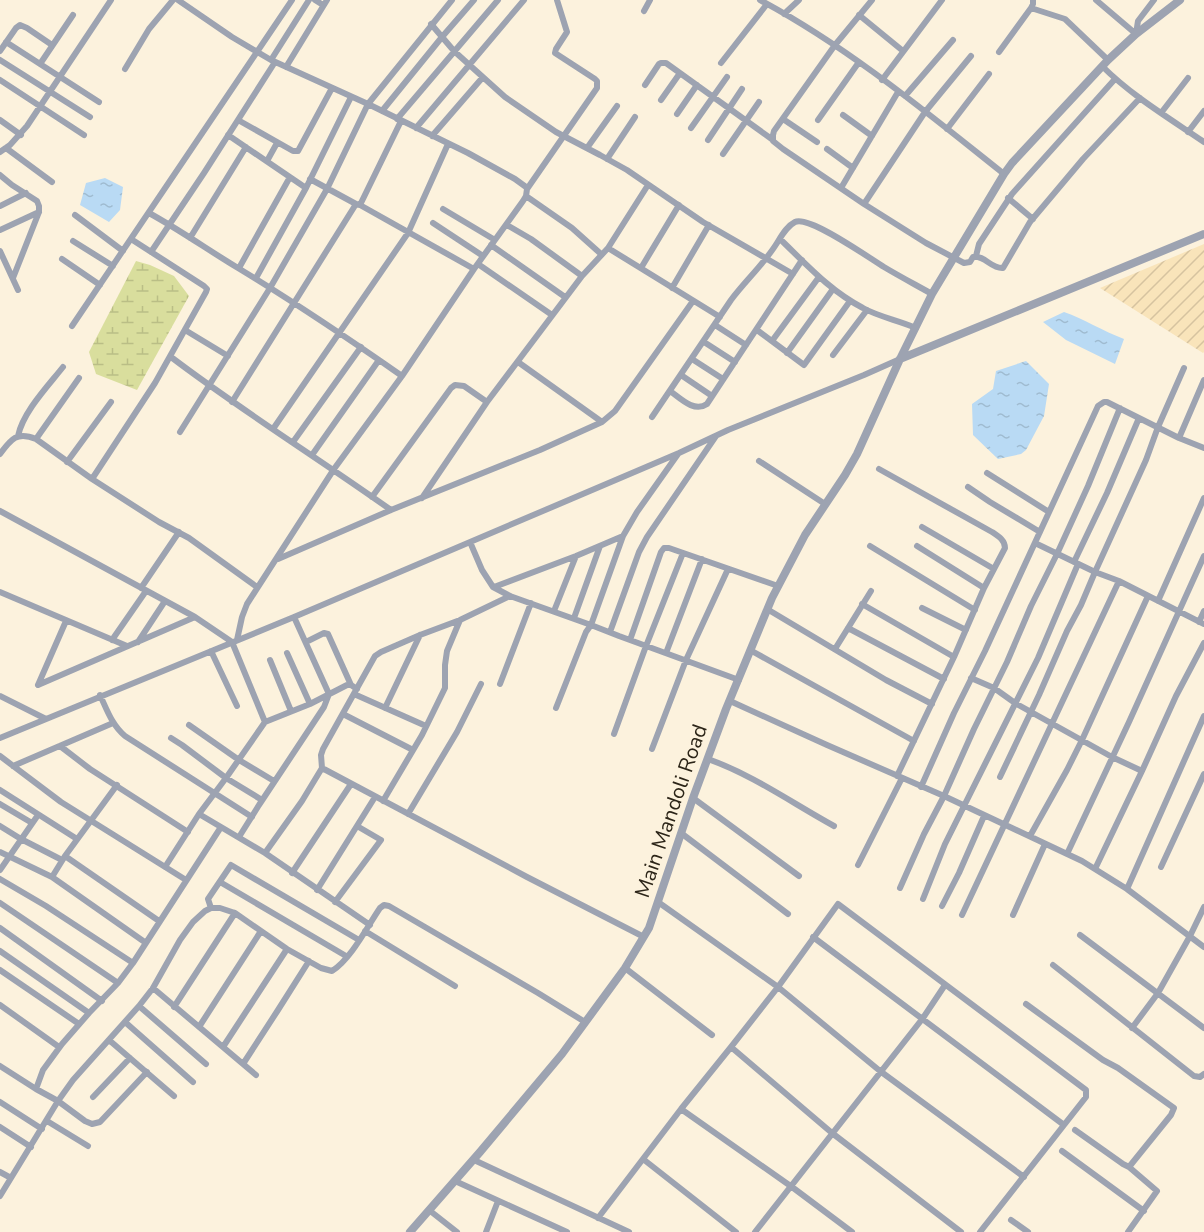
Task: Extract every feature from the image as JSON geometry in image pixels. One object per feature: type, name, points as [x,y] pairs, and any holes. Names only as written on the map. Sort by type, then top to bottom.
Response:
[{"type":"street","points":[[52,182],[2,150],[21,135],[111,0]]},
{"type":"street","points":[[125,69],[149,29],[173,0]]},
{"type":"street","points":[[178,0],[273,61],[368,104],[515,179],[526,186],[527,193],[602,254]]},
{"type":"street","points":[[72,326],[292,0]]},
{"type":"street","points":[[151,252],[238,120],[309,0]]},
{"type":"street","points":[[286,67],[325,2],[315,0]]},
{"type":"street","points":[[180,432],[270,288],[327,189],[368,104],[452,0]]},
{"type":"street","points":[[382,111],[474,0]]},
{"type":"street","points":[[232,402],[358,205],[399,120],[498,0]]},
{"type":"street","points":[[416,128],[524,0]]},
{"type":"street","points":[[265,722],[235,641],[247,604],[334,470],[507,225],[596,91],[598,84],[595,79],[555,53],[567,32],[557,0]]},
{"type":"street","points":[[644,11],[650,0]]},
{"type":"street","points":[[760,0],[815,32],[859,62],[1004,174]]},
{"type":"street","points":[[784,14],[799,0]]},
{"type":"street","points":[[773,141],[774,131],[835,45],[872,0]]},
{"type":"street","points":[[882,80],[942,0]]},
{"type":"street","points":[[1096,0],[1136,34]]},
{"type":"street","name":"Main Mandoli Road","points":[[410,1232],[474,1160],[562,1054],[625,968],[644,937],[653,918],[693,798],[767,609],[805,535],[857,454],[932,294],[1004,174],[1011,163],[1105,63],[1136,34],[1180,0]]},
{"type":"street","points":[[1136,34],[1138,21],[1151,1]]},
{"type":"street","points":[[722,63],[767,4]]},
{"type":"street","points":[[999,52],[1032,4],[1065,19],[1105,63],[1115,79],[1204,142]]},
{"type":"street","points":[[40,64],[73,15]]},
{"type":"street","points":[[859,15],[903,51]]},
{"type":"street","points":[[431,24],[454,51],[505,97],[564,136],[607,159],[709,225],[793,274]]},
{"type":"street","points":[[0,51],[16,28],[20,26],[27,28],[52,45]]},
{"type":"street","points":[[905,96],[953,40]]},
{"type":"street","points":[[6,42],[99,102]]},
{"type":"street","points":[[864,204],[925,112],[971,56]]},
{"type":"street","points":[[0,60],[90,117]]},
{"type":"street","points":[[818,120],[859,62]]},
{"type":"street","points":[[645,85],[661,63],[666,63],[864,204],[953,258],[967,264],[976,256],[979,244],[1008,198],[1115,79]]},
{"type":"street","points":[[661,100],[680,73]]},
{"type":"street","points":[[947,129],[989,74]]},
{"type":"street","points":[[432,136],[483,77]]},
{"type":"street","points":[[691,128],[727,77]]},
{"type":"street","points":[[1161,113],[1188,78]]},
{"type":"street","points":[[0,80],[84,135]]},
{"type":"street","points":[[677,114],[696,85]]},
{"type":"street","points":[[238,120],[293,151],[300,150],[332,88]]},
{"type":"street","points":[[708,140],[742,89]]},
{"type":"street","points":[[841,188],[898,92]]},
{"type":"street","points":[[256,278],[306,188],[351,97]]},
{"type":"street","points":[[976,256],[998,268],[1003,268],[1033,219],[1083,159],[1140,98]]},
{"type":"street","points":[[723,154],[759,102]]},
{"type":"street","points":[[587,148],[617,105]]},
{"type":"street","points":[[1188,132],[1204,111]]},
{"type":"street","points":[[843,115],[872,136]]},
{"type":"street","points":[[607,159],[634,117]]},
{"type":"street","points":[[783,119],[817,142]]},
{"type":"street","points":[[0,120],[21,135]]},
{"type":"street","points":[[228,135],[306,188]]},
{"type":"street","points":[[267,161],[277,143]]},
{"type":"street","points":[[273,429],[408,233],[448,144]]},
{"type":"street","points":[[190,238],[246,147]]},
{"type":"street","points":[[827,149],[853,168]]},
{"type":"street","points":[[0,175],[39,203],[39,212],[13,278]]},
{"type":"street","points":[[239,268],[290,177]]},
{"type":"street","points":[[310,179],[408,233],[476,266],[552,315]]},
{"type":"street","points":[[422,498],[487,402],[582,276],[608,248],[648,185]]},
{"type":"street","points":[[0,206],[26,193]]},
{"type":"street","points":[[1008,198],[1033,219]]},
{"type":"street","points":[[641,268],[679,205]]},
{"type":"street","points":[[443,209],[493,242],[566,297]]},
{"type":"street","points":[[0,230],[39,212]]},
{"type":"street","points":[[149,213],[295,303],[402,376]]},
{"type":"street","points":[[75,215],[123,250]]},
{"type":"street","points":[[433,222],[483,256]]},
{"type":"street","points":[[652,417],[741,287],[768,258],[785,231],[795,222],[806,222],[828,232],[932,294]]},
{"type":"street","points":[[507,225],[531,239],[582,276]]},
{"type":"street","points":[[672,288],[709,225]]},
{"type":"street","points":[[0,738],[294,617],[716,436],[1204,234]]},
{"type":"street","points":[[92,479],[171,357],[206,292],[206,287],[131,239]]},
{"type":"street","points":[[780,239],[819,277],[850,301],[867,310],[916,328]]},
{"type":"street","points":[[73,241],[113,266]]},
{"type":"street","points":[[608,248],[720,317]]},
{"type":"street","points":[[0,251],[18,290]]},
{"type":"street","points":[[62,259],[100,285]]},
{"type":"street","points":[[670,391],[697,408],[704,407],[802,260]]},
{"type":"street","points":[[772,341],[819,277]]},
{"type":"street","points":[[787,353],[833,289]]},
{"type":"street","points":[[757,330],[804,365],[850,301]]},
{"type":"street","points":[[277,559],[602,422],[615,411],[693,302]]},
{"type":"street","points":[[833,355],[867,310]]},
{"type":"street","points":[[714,325],[746,345]]},
{"type":"street","points":[[185,330],[228,356]]},
{"type":"street","points":[[704,342],[735,362]]},
{"type":"street","points":[[293,442],[361,347]]},
{"type":"street","points":[[171,357],[232,402],[391,510]]},
{"type":"street","points":[[692,358],[723,379]]},
{"type":"street","points":[[312,455],[379,360]]},
{"type":"street","points":[[518,362],[602,422]]},
{"type":"street","points":[[18,436],[25,417],[63,367]]},
{"type":"street","points":[[1000,777],[1081,605],[1184,369]]},
{"type":"street","points":[[681,375],[712,396]]},
{"type":"street","points":[[36,439],[79,378]]},
{"type":"street","points":[[1179,438],[1204,381]]},
{"type":"street","points":[[372,497],[451,388],[455,385],[464,386],[487,402]]},
{"type":"street","points":[[67,462],[111,402]]},
{"type":"street","points":[[921,787],[1098,406],[1107,402],[1179,438],[1203,445]]},
{"type":"street","points":[[900,888],[1057,554],[1120,408]]},
{"type":"street","points":[[923,899],[945,844],[1038,658],[1076,563],[1139,418]]},
{"type":"street","points":[[0,454],[11,440],[18,436],[36,439],[92,479],[214,555],[257,587]]},
{"type":"street","points":[[610,632],[639,552],[647,537],[716,436]]},
{"type":"street","points":[[556,708],[586,632],[591,625],[623,536],[637,512],[679,453]]},
{"type":"street","points":[[759,461],[825,504]]},
{"type":"street","points":[[858,866],[984,588],[1005,548],[1000,538],[879,469]]},
{"type":"street","points":[[987,472],[1049,512]]},
{"type":"street","points":[[968,487],[1040,532]]},
{"type":"street","points":[[1158,601],[1204,498]]},
{"type":"street","points":[[0,511],[235,641]]},
{"type":"street","points":[[922,528],[993,569]]},
{"type":"street","points":[[112,640],[179,532]]},
{"type":"street","points":[[493,587],[623,536]]},
{"type":"street","points":[[470,542],[482,570],[493,587],[510,596],[739,680]]},
{"type":"street","points":[[1035,543],[1119,581],[1202,623],[1204,611]]},
{"type":"street","points":[[574,618],[600,546]]},
{"type":"street","points":[[870,546],[975,610]]},
{"type":"street","points":[[917,546],[984,588]]},
{"type":"street","points":[[630,640],[663,549],[669,548],[778,586]]},
{"type":"street","points":[[614,734],[683,553]]},
{"type":"street","points":[[554,611],[576,556]]},
{"type":"street","points":[[1066,854],[1204,556]]},
{"type":"street","points":[[666,653],[702,559]]},
{"type":"street","points":[[652,749],[686,660],[728,568]]},
{"type":"street","points":[[962,915],[1119,581]]},
{"type":"street","points":[[835,649],[871,591]]},
{"type":"street","points":[[0,592],[127,646]]},
{"type":"street","points":[[265,853],[322,768],[323,749],[354,689],[375,656],[510,596]]},
{"type":"street","points":[[1030,836],[1082,740],[1148,596]]},
{"type":"street","points":[[138,643],[165,601]]},
{"type":"street","points":[[500,684],[531,603]]},
{"type":"street","points":[[862,604],[954,657]]},
{"type":"street","points":[[922,608],[966,630]]},
{"type":"street","points":[[767,609],[886,680],[932,704]]},
{"type":"street","points":[[66,621],[38,685],[195,617]]},
{"type":"street","points":[[239,837],[324,707],[329,694],[294,617]]},
{"type":"street","points":[[383,801],[445,688],[447,651],[459,620]]},
{"type":"street","points":[[848,628],[944,679]]},
{"type":"street","points":[[306,642],[324,633],[328,634],[354,689]]},
{"type":"street","points":[[385,708],[420,635]]},
{"type":"street","points":[[1095,869],[1176,696],[1204,643]]},
{"type":"street","points":[[750,650],[914,741]]},
{"type":"street","points":[[211,651],[237,706]]},
{"type":"street","points":[[287,653],[310,704]]},
{"type":"street","points":[[270,660],[291,711]]},
{"type":"street","points":[[971,678],[994,688],[1016,703],[1112,757],[1142,771]]},
{"type":"street","points":[[408,814],[457,732],[481,684]]},
{"type":"street","points":[[165,867],[265,722],[310,704],[347,685],[385,708],[426,726]]},
{"type":"street","points":[[100,695],[113,723],[125,736],[252,817]]},
{"type":"street","points":[[0,696],[46,719]]},
{"type":"street","points":[[0,703],[8,700]]},
{"type":"street","points":[[730,701],[944,796],[1066,854],[1127,889],[1204,946]]},
{"type":"street","points":[[343,714],[413,750]]},
{"type":"street","points":[[1127,889],[1204,716]]},
{"type":"street","points":[[13,766],[113,723]]},
{"type":"street","points":[[189,724],[274,782]]},
{"type":"street","points":[[171,738],[226,778],[262,800]]},
{"type":"street","points":[[60,746],[90,769],[188,832]]},
{"type":"street","points":[[0,756],[62,802],[186,880]]},
{"type":"street","points":[[708,759],[746,774],[834,825]]},
{"type":"street","points":[[322,768],[644,937]]},
{"type":"street","points":[[1161,867],[1204,774]]},
{"type":"street","points":[[292,873],[351,784]]},
{"type":"street","points":[[52,877],[117,785]]},
{"type":"street","points":[[0,790],[77,839]]},
{"type":"street","points":[[317,890],[375,796]]},
{"type":"street","points":[[693,798],[799,876]]},
{"type":"street","points":[[0,804],[32,823]]},
{"type":"street","points":[[0,870],[38,814]]},
{"type":"street","points":[[200,814],[265,853],[368,928],[455,986]]},
{"type":"street","points":[[942,906],[984,816]]},
{"type":"street","points":[[335,902],[381,840],[357,825]]},
{"type":"street","points":[[0,826],[21,839],[64,858],[159,921]]},
{"type":"street","points":[[36,1089],[43,1070],[59,1047],[118,983],[133,963],[221,827]]},
{"type":"street","points":[[681,833],[788,914]]},
{"type":"street","points":[[1014,915],[1045,844]]},
{"type":"street","points":[[0,852],[52,877],[146,943]]},
{"type":"street","points":[[211,908],[208,899],[231,866],[359,940]]},
{"type":"street","points":[[0,879],[133,963]]},
{"type":"street","points":[[220,882],[346,956]]},
{"type":"street","points":[[658,902],[778,987],[880,1071],[1024,1177]]},
{"type":"street","points":[[598,1218],[778,987],[838,904],[1086,1090],[1086,1097],[980,1232]]},
{"type":"street","points":[[1,905],[118,983]]},
{"type":"street","points":[[0,1196],[73,1080],[139,1006],[153,988],[186,931],[204,911],[211,908],[220,908],[235,913],[287,949],[321,968],[332,971],[338,967],[359,940],[380,908],[384,905],[389,906],[585,1022]]},
{"type":"street","points":[[1132,1028],[1158,993],[1204,907]]},
{"type":"street","points":[[174,1007],[235,913]]},
{"type":"street","points":[[0,928],[102,1001]]},
{"type":"street","points":[[199,1027],[261,931]]},
{"type":"street","points":[[1080,935],[1204,1028]]},
{"type":"street","points":[[813,937],[1064,1125]]},
{"type":"street","points":[[223,1047],[287,949]]},
{"type":"street","points":[[0,951],[89,1013]]},
{"type":"street","points":[[243,1064],[309,961]]},
{"type":"street","points":[[1053,965],[1194,1076],[1200,1077],[1204,1074]]},
{"type":"street","points":[[625,968],[712,1035]]},
{"type":"street","points":[[0,970],[79,1024]]},
{"type":"street","points":[[755,1232],[923,1018],[945,985]]},
{"type":"street","points":[[153,988],[256,1075]]},
{"type":"street","points":[[1026,1004],[1174,1108],[1171,1115],[1129,1167]]},
{"type":"street","points":[[0,1005],[59,1047]]},
{"type":"street","points":[[139,1006],[206,1064]]},
{"type":"street","points":[[124,1022],[193,1082]]},
{"type":"street","points":[[109,1040],[174,1096]]},
{"type":"street","points":[[731,1047],[832,1133],[961,1232]]},
{"type":"street","points":[[93,1097],[130,1058]]},
{"type":"street","points":[[0,1066],[58,1101],[85,1121],[96,1124],[147,1072]]},
{"type":"street","points":[[0,1102],[42,1129]]},
{"type":"street","points":[[681,1109],[852,1232]]},
{"type":"street","points":[[46,1121],[88,1146]]},
{"type":"street","points":[[0,1127],[31,1147]]},
{"type":"street","points":[[1075,1130],[1129,1167],[1157,1191],[1128,1232]]},
{"type":"street","points":[[1062,1151],[1144,1211]]},
{"type":"street","points":[[474,1160],[629,1232]]},
{"type":"street","points":[[643,1160],[736,1232]]},
{"type":"street","points":[[0,1172],[11,1178]]},
{"type":"street","points":[[455,1181],[567,1232]]},
{"type":"street","points":[[486,1232],[498,1201]]},
{"type":"street","points":[[429,1210],[457,1232]]},
{"type":"street","points":[[1011,1220],[1028,1232]]},
{"type":"shaded area","points":[[1204,244],[1203,353],[1100,288]]},
{"type":"green space","points":[[136,261],[174,276],[189,296],[137,390],[96,374],[89,352]]},
{"type":"water","points":[[105,178],[123,187],[120,210],[109,222],[80,205],[86,183]]},
{"type":"water","points":[[1064,312],[1124,339],[1115,364],[1066,340],[1043,322]]},
{"type":"water","points":[[1026,361],[1049,384],[1044,416],[1026,450],[1021,454],[998,459],[973,435],[972,404],[993,389],[996,371]]}]
